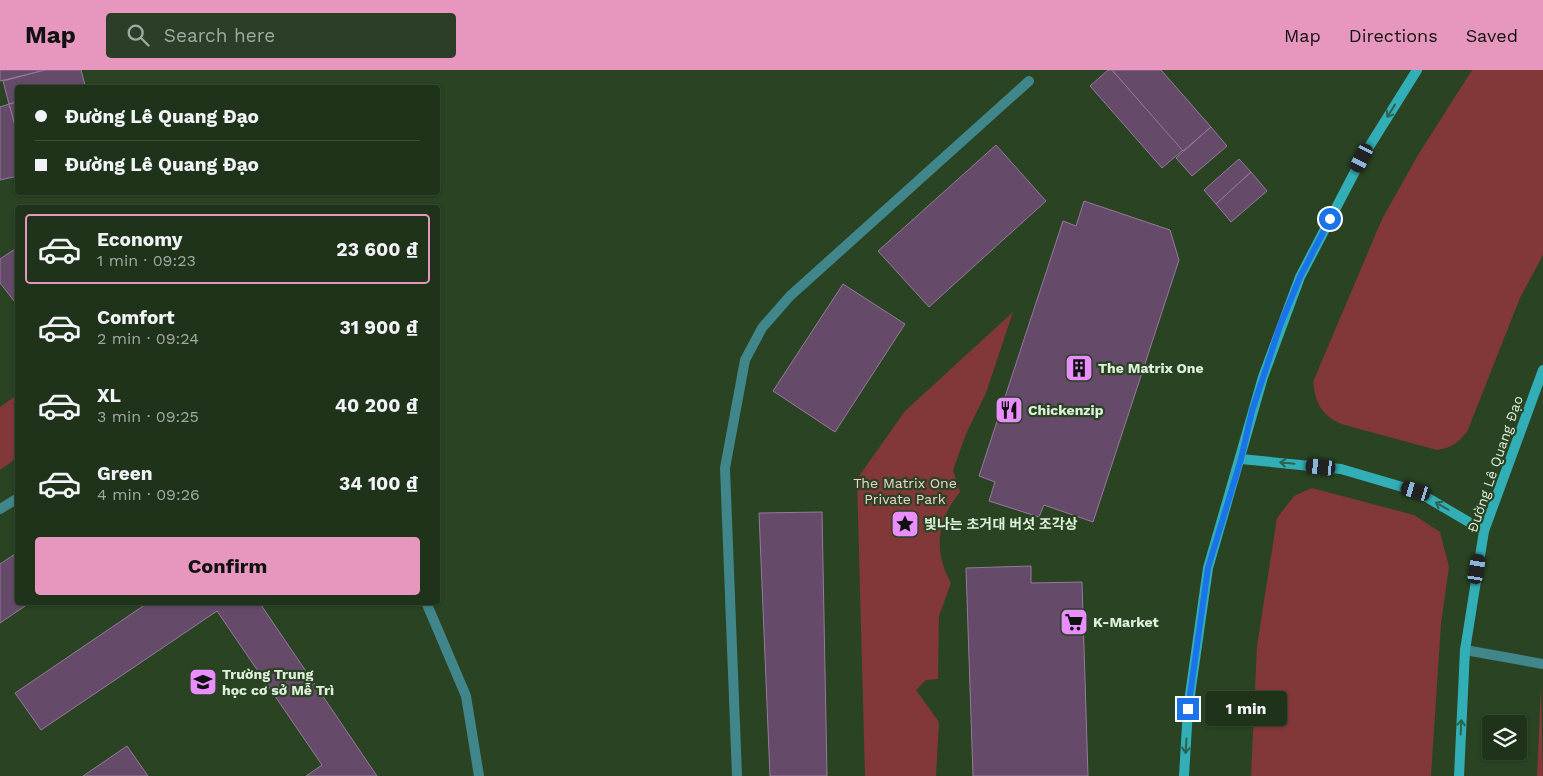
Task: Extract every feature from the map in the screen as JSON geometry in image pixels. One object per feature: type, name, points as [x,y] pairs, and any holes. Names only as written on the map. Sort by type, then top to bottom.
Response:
[{"type":"main road","points":[[1184,776],[1188,709],[1208,568],[1241,459],[1254,403],[1280,326],[1300,277],[1362,158],[1417,70]]},
{"type":"main road","name":"Đường Lê Quang Đạo","points":[[1459,776],[1465,650],[1484,531],[1543,370]]},
{"type":"main road","points":[[1241,459],[1341,469],[1416,491],[1484,531]]},
{"type":"street","points":[[737,776],[725,468],[745,360],[762,328],[790,296],[1029,81]]},
{"type":"street","points":[[0,509],[15,500]]},
{"type":"street","points":[[427,605],[466,696],[479,776]]},
{"type":"street","points":[[1465,650],[1543,664]]},
{"type":"green space","points":[[1472,70],[1543,70],[1543,255],[1520,298],[1467,432],[1454,444],[1437,450],[1341,424],[1328,416],[1320,407],[1313,382],[1382,219],[1418,155]]},
{"type":"green space","name":"The Matrix One Private Park","points":[[1013,312],[986,393],[966,434],[953,470],[960,492],[946,514],[940,536],[942,559],[951,583],[939,616],[938,679],[926,680],[916,690],[939,722],[936,776],[865,776],[857,479],[905,411]]},
{"type":"green space","points":[[15,396],[15,459],[0,470],[0,407]]},
{"type":"green space","points":[[1312,488],[1414,515],[1440,532],[1449,567],[1441,624],[1431,776],[1251,776],[1257,646],[1277,518],[1294,496]]},
{"type":"green space","points":[[1541,686],[1543,776],[1537,776]]},
{"type":"building","points":[[0,70],[45,70],[0,81]]},
{"type":"building","points":[[45,70],[81,70],[85,85],[15,85],[15,103],[9,104],[3,81]]},
{"type":"building","points":[[1108,70],[1112,70],[1183,150],[1162,168],[1090,86]]},
{"type":"building","points":[[1112,70],[1161,70],[1211,127],[1183,151]]},
{"type":"building","points":[[15,103],[15,126],[9,104]]},
{"type":"building","points":[[9,104],[15,126],[15,177],[0,180],[0,107]]},
{"type":"building","points":[[1211,127],[1227,146],[1192,176],[1176,158]]},
{"type":"building","points":[[996,145],[1046,201],[929,307],[878,251]]},
{"type":"building","points":[[1239,159],[1251,172],[1216,204],[1204,190]]},
{"type":"building","points":[[1251,172],[1267,191],[1231,222],[1216,204]]},
{"type":"building","name":"The Matrix One","points":[[1084,201],[1170,230],[1179,260],[1093,522],[1044,505],[1039,517],[989,501],[995,482],[979,476],[1063,221],[1076,226]]},
{"type":"building","points":[[15,249],[15,302],[0,283],[0,259]]},
{"type":"building","points":[[843,284],[905,324],[835,432],[773,391]]},
{"type":"building","points":[[822,512],[827,776],[770,776],[759,513]]},
{"type":"building","points":[[15,554],[15,605],[27,605],[0,623],[0,564]]},
{"type":"building","points":[[1031,566],[1031,583],[1082,582],[1088,776],[973,776],[966,568]]},
{"type":"building","points":[[145,605],[261,605],[377,776],[306,776],[322,765],[217,611],[41,730],[15,693]]},
{"type":"building","points":[[127,746],[148,776],[83,776]]},
{"type":"place","name":"The Matrix One","points":[[1079,368]]},
{"type":"place","name":"Chickenzip","points":[[1009,410]]},
{"type":"place","name":"빛나는 초거대 버섯 조각상","points":[[905,524]]},
{"type":"place","name":"K-Market","points":[[1074,622]]},
{"type":"place","name":"Trường Trung học cơ sở Mễ Trì","points":[[203,682]]},
{"type":"route","points":[[1188,709],[1208,568],[1241,459],[1252,411],[1280,326],[1300,277],[1330,219]]}]
